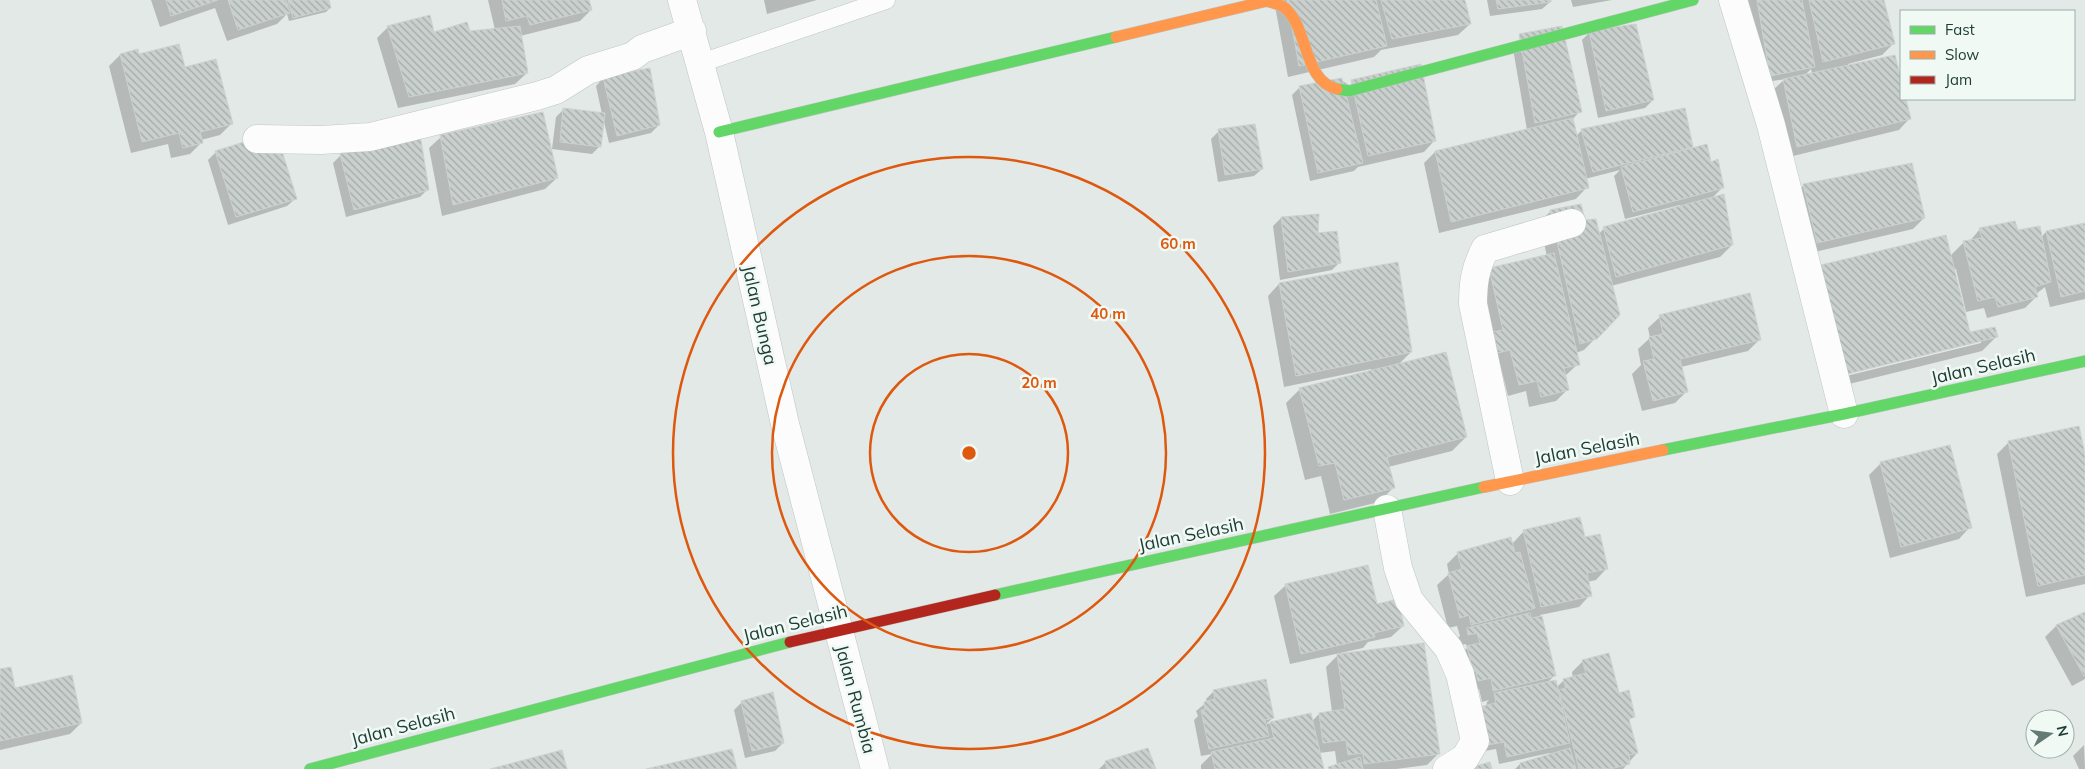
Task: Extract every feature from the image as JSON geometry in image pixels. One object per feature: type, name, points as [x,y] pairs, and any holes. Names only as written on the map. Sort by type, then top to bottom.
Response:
[{"type":"street","name":"Jalan Bunga","points":[[682,0],[720,132],[785,424],[837,630]]},
{"type":"street","points":[[720,132],[1267,1],[1283,6],[1294,18],[1316,74],[1328,86],[1338,90],[1349,91],[1693,0]]},
{"type":"street","points":[[1733,0],[1771,125],[1844,414]]},
{"type":"street","points":[[257,139],[320,140],[370,137],[537,96],[556,90],[588,70],[633,56],[642,49],[692,31]]},
{"type":"street","points":[[1510,481],[1473,304],[1473,281],[1476,267],[1485,249],[1572,222]]},
{"type":"street","name":"Jalan Selasih","points":[[310,769],[837,630],[1510,481],[1844,414],[2085,361]]},
{"type":"street","points":[[1387,509],[1398,568],[1409,600],[1449,649],[1460,674],[1476,741],[1465,758],[1447,769]]},
{"type":"street","name":"Jalan Rumbia","points":[[837,630],[875,769]]},
{"type":"lane","points":[[701,64],[886,0]]},
{"type":"building","points":[[166,0],[218,0],[171,16]]},
{"type":"building","points":[[228,0],[286,0],[290,13],[238,30]]},
{"type":"building","points":[[288,0],[329,0],[331,8],[293,18]]},
{"type":"building","points":[[502,0],[589,0],[592,10],[530,25],[527,16],[506,21]]},
{"type":"building","points":[[1287,0],[1376,0],[1387,46],[1299,66]]},
{"type":"building","points":[[1381,0],[1465,0],[1471,24],[1392,39]]},
{"type":"building","points":[[1496,0],[1551,0],[1551,2],[1498,9]]},
{"type":"building","points":[[1757,0],[1802,0],[1815,67],[1770,76]]},
{"type":"building","points":[[1809,0],[1884,0],[1895,44],[1823,62]]},
{"type":"building","points":[[430,15],[434,32],[467,22],[470,31],[520,26],[528,73],[409,97],[387,26]]},
{"type":"building","points":[[1636,24],[1654,100],[1606,111],[1589,31]]},
{"type":"building","points":[[1562,26],[1582,112],[1535,123],[1519,34]]},
{"type":"building","points":[[179,44],[185,67],[216,59],[233,124],[200,132],[203,143],[183,148],[179,133],[142,142],[120,54],[138,49],[139,54]]},
{"type":"building","points":[[1895,55],[1900,75],[1900,100],[1906,100],[1911,119],[1797,147],[1783,79]]},
{"type":"building","points":[[1421,64],[1436,141],[1368,156],[1351,80]]},
{"type":"building","points":[[650,68],[660,125],[617,136],[603,77]]},
{"type":"building","points":[[1342,78],[1363,163],[1318,173],[1299,86]]},
{"type":"building","points":[[563,108],[605,113],[601,147],[560,142]]},
{"type":"building","points":[[1685,108],[1693,147],[1593,172],[1581,129]]},
{"type":"building","points":[[543,112],[558,178],[453,205],[440,135]]},
{"type":"building","points":[[1573,118],[1589,188],[1451,222],[1435,151]]},
{"type":"building","points":[[1255,124],[1263,169],[1225,175],[1218,129]]},
{"type":"building","points":[[276,132],[297,199],[236,217],[215,151]]},
{"type":"building","points":[[420,134],[429,190],[354,210],[340,154]]},
{"type":"building","points":[[1707,144],[1711,162],[1718,159],[1724,188],[1633,212],[1621,167]]},
{"type":"building","points":[[1912,163],[1925,218],[1817,243],[1803,184]]},
{"type":"building","points":[[1724,194],[1733,245],[1616,277],[1603,227]]},
{"type":"building","points":[[1581,204],[1585,220],[1596,219],[1620,315],[1597,339],[1580,344],[1550,210]]},
{"type":"building","points":[[1319,214],[1318,233],[1337,231],[1341,263],[1288,272],[1281,217]]},
{"type":"building","points":[[2015,221],[2018,230],[2040,226],[2051,282],[2035,287],[2038,297],[1998,307],[1995,297],[1978,301],[1963,241],[1982,238],[1979,228]]},
{"type":"building","points":[[2085,223],[2085,291],[2061,297],[2046,231]]},
{"type":"building","points":[[1946,235],[1970,332],[1995,327],[1998,337],[1847,374],[1821,265]]},
{"type":"building","points":[[1554,253],[1580,365],[1564,368],[1569,390],[1541,397],[1537,381],[1519,385],[1510,350],[1498,353],[1493,332],[1503,330],[1489,268]]},
{"type":"building","points":[[1398,262],[1412,352],[1296,376],[1279,283]]},
{"type":"building","points":[[1750,293],[1761,340],[1680,359],[1688,392],[1653,401],[1643,361],[1654,359],[1649,337],[1663,334],[1659,315]]},
{"type":"building","points":[[1446,352],[1467,437],[1387,457],[1395,488],[1344,500],[1335,463],[1319,466],[1299,388]]},
{"type":"building","points":[[2079,426],[2085,454],[2085,575],[2038,586],[2008,441]]},
{"type":"building","points":[[1950,445],[1972,528],[1901,547],[1880,462]]},
{"type":"building","points":[[1580,517],[1585,537],[1600,534],[1608,569],[1587,573],[1592,596],[1541,607],[1523,530]]},
{"type":"building","points":[[1511,537],[1515,553],[1520,552],[1535,608],[1471,625],[1469,615],[1460,618],[1448,573],[1462,569],[1457,552]]},
{"type":"building","points":[[1368,565],[1377,604],[1398,599],[1404,626],[1374,633],[1375,637],[1301,654],[1285,584]]},
{"type":"building","points":[[2085,612],[2085,675],[2084,676],[2056,625]]},
{"type":"building","points":[[1530,613],[1531,618],[1542,616],[1556,676],[1493,691],[1491,678],[1478,681],[1476,671],[1473,672],[1467,646],[1480,643],[1477,633],[1468,635],[1467,628]]},
{"type":"building","points":[[1424,643],[1440,754],[1364,764],[1363,753],[1348,755],[1346,740],[1323,743],[1319,713],[1345,709],[1337,654]]},
{"type":"building","points":[[1609,653],[1619,693],[1629,690],[1635,717],[1629,719],[1638,753],[1629,755],[1630,764],[1610,769],[1579,769],[1559,690],[1566,688],[1563,679],[1586,673],[1582,660]]},
{"type":"building","points":[[11,667],[15,688],[72,675],[82,723],[0,741],[0,669]]},
{"type":"building","points":[[1266,679],[1274,718],[1265,720],[1269,736],[1209,749],[1201,710],[1205,710],[1204,702],[1215,699],[1213,690]]},
{"type":"building","points":[[1556,680],[1570,743],[1507,757],[1504,742],[1487,745],[1479,707],[1496,703],[1494,693]]},
{"type":"building","points":[[773,692],[784,743],[752,751],[741,701]]},
{"type":"building","points":[[1311,713],[1324,769],[1215,769],[1211,752],[1274,738],[1270,722]]},
{"type":"building","points":[[1148,748],[1156,769],[1107,769],[1105,761]]},
{"type":"building","points":[[1570,748],[1576,769],[1521,769],[1520,763]]},
{"type":"building","points":[[732,749],[737,769],[646,769]]},
{"type":"building","points":[[562,750],[567,769],[490,769]]},
{"type":"building","points":[[1360,757],[1363,769],[1329,769],[1328,767]]},
{"type":"building","points":[[1490,762],[1492,769],[1465,769]]},
{"type":"traffic: fast","points":[[1337,89],[1349,91],[1693,0]]},
{"type":"traffic: fast","points":[[719,132],[1116,37]]},
{"type":"traffic: fast","points":[[1663,450],[1844,414],[2085,361]]},
{"type":"traffic: fast","points":[[995,595],[1484,487]]},
{"type":"traffic: fast","points":[[310,769],[790,642]]},
{"type":"traffic: slow","points":[[1116,37],[1267,1],[1285,8],[1293,17],[1318,76],[1326,84],[1337,89]]},
{"type":"traffic: slow","points":[[1484,487],[1663,450]]},
{"type":"traffic: jam","points":[[790,642],[995,595]]}]
